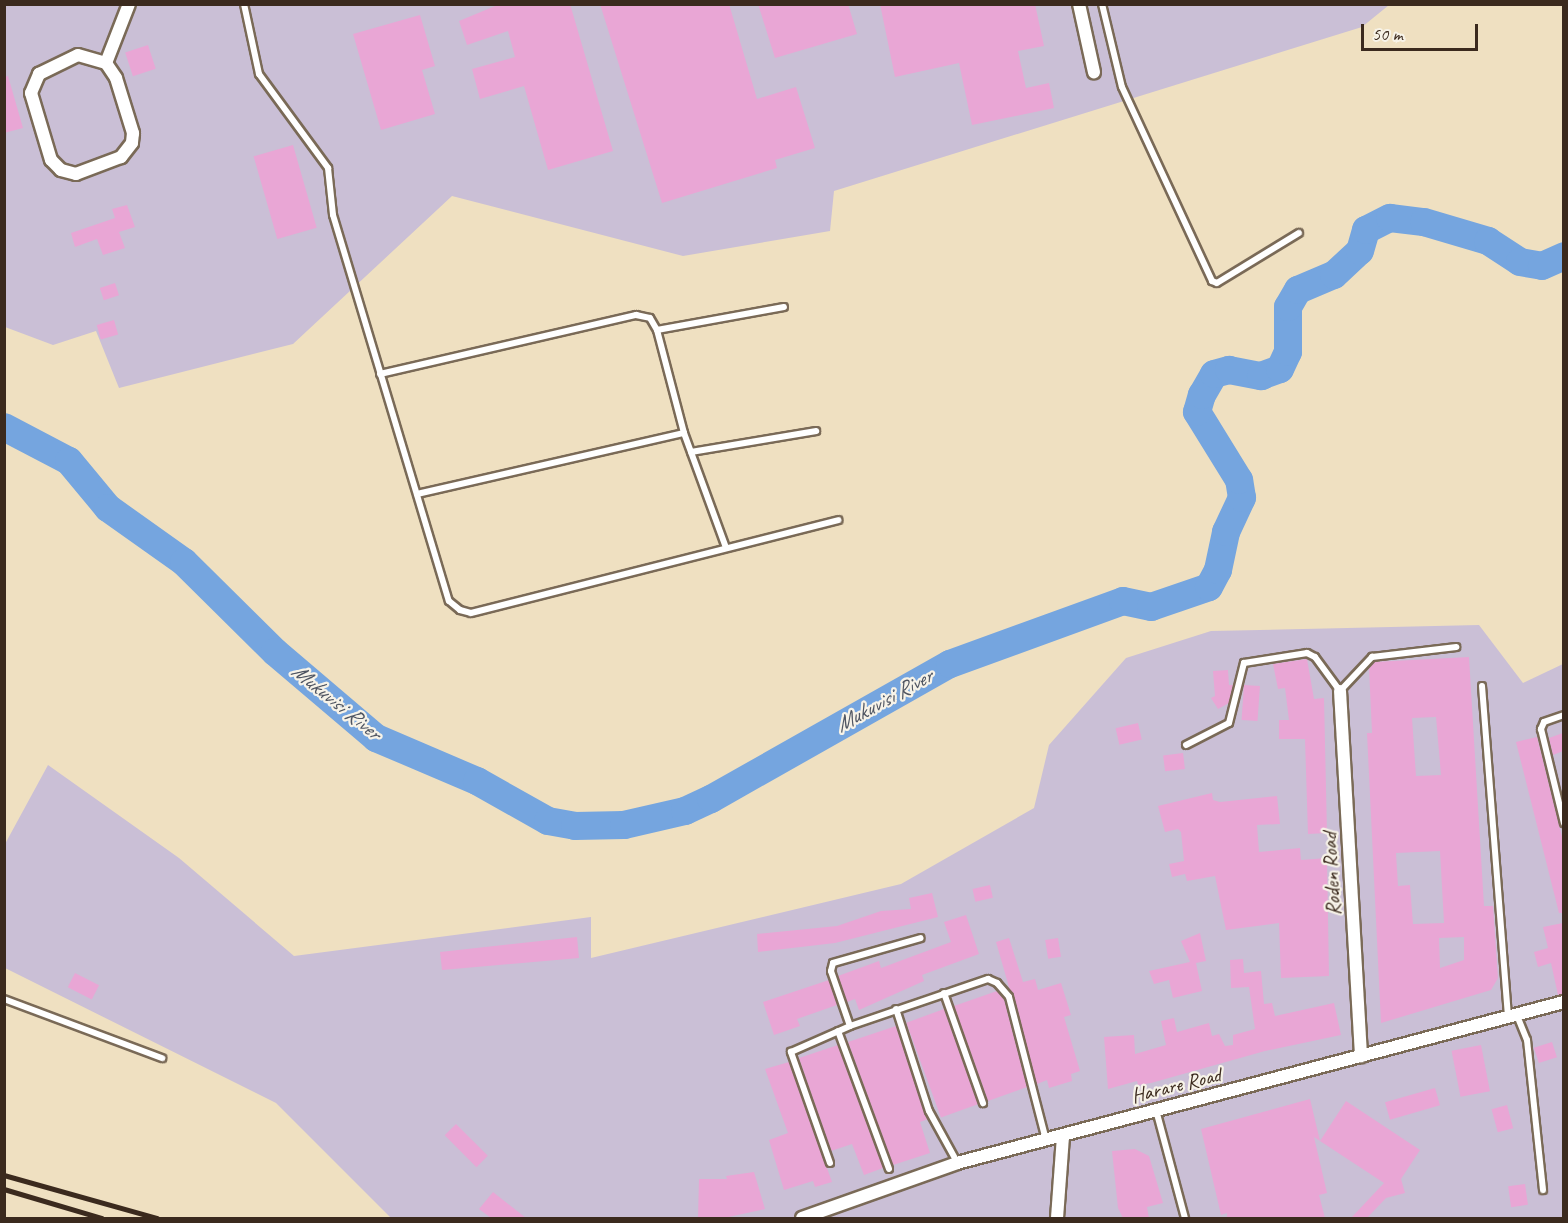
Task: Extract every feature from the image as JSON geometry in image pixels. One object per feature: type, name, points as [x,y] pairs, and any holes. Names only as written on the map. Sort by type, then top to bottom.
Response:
[{"type":"street","points":[[106,63],[129,4]]},
{"type":"street","points":[[1079,4],[1094,72]]},
{"type":"street","points":[[78,55],[106,63],[116,78],[133,133],[132,143],[121,158],[76,174],[68,173],[51,160],[32,102],[33,84],[39,74],[78,55]]},
{"type":"street","name":"Roden Road","points":[[1340,691],[1361,1056]]},
{"type":"street","name":"Harare Road","points":[[802,1218],[957,1163],[1563,1002]]},
{"type":"street","points":[[1057,1218],[1063,1136]]},
{"type":"lane","points":[[244,4],[258,74],[328,168],[333,216],[449,601],[460,610],[471,613],[838,520]]},
{"type":"lane","points":[[1102,4],[1122,87],[1212,281],[1217,283],[1299,233]]},
{"type":"lane","points":[[657,330],[783,307]]},
{"type":"lane","points":[[380,374],[636,315],[651,318],[657,330],[684,433],[726,548]]},
{"type":"lane","points":[[691,452],[816,431]]},
{"type":"lane","points":[[417,494],[684,433]]},
{"type":"lane","points":[[1186,745],[1229,723],[1244,663],[1307,653],[1315,657],[1340,691],[1372,657],[1456,647]]},
{"type":"lane","points":[[1482,686],[1512,1014],[1527,1040],[1543,1190]]},
{"type":"lane","points":[[1563,715],[1544,722],[1541,729],[1563,823]]},
{"type":"lane","points":[[850,1026],[831,971],[833,963],[921,939]]},
{"type":"lane","points":[[830,1163],[790,1057],[794,1049],[896,1009],[988,979],[997,983],[1009,997],[1046,1141]]},
{"type":"lane","points":[[944,993],[983,1103]]},
{"type":"lane","points":[[4,999],[162,1058]]},
{"type":"lane","points":[[896,1009],[929,1111],[957,1163]]},
{"type":"lane","points":[[838,1031],[889,1169]]},
{"type":"lane","points":[[1156,1110],[1185,1218]]},
{"type":"shaded area","points":[[4,5],[1389,5],[1362,27],[834,191],[830,231],[683,256],[452,196],[293,344],[119,388],[96,331],[53,345],[5,327]]},
{"type":"shaded area","points":[[1479,625],[1523,683],[1563,664],[1563,1218],[391,1218],[276,1103],[5,968],[5,844],[48,765],[179,858],[294,956],[591,917],[591,958],[901,884],[1034,808],[1049,745],[1126,658],[1211,631]]},
{"type":"building","points":[[500,4],[570,4],[613,151],[548,170],[524,86],[480,99],[472,69],[515,57],[508,31],[467,45],[459,21]]},
{"type":"building","points":[[600,4],[729,4],[757,99],[796,87],[815,148],[775,160],[777,168],[662,203]]},
{"type":"building","points":[[758,4],[848,4],[857,34],[775,58]]},
{"type":"building","points":[[880,4],[1035,4],[1044,46],[1018,51],[1026,88],[1049,83],[1054,108],[972,125],[959,63],[895,77]]},
{"type":"building","points":[[420,15],[435,66],[422,70],[435,114],[381,130],[353,34]]},
{"type":"building","points":[[148,45],[156,69],[133,76],[125,52]]},
{"type":"building","points":[[8,76],[23,128],[4,133],[4,77]]},
{"type":"building","points":[[293,145],[317,228],[277,239],[254,156]]},
{"type":"building","points":[[127,205],[135,227],[119,232],[125,248],[103,255],[97,239],[75,247],[71,233],[115,218],[112,209]]},
{"type":"building","points":[[115,283],[119,295],[104,300],[100,288]]},
{"type":"building","points":[[114,320],[118,334],[101,339],[97,325]]},
{"type":"building","points":[[1469,657],[1484,906],[1493,906],[1498,978],[1491,990],[1381,1023],[1367,733],[1372,733],[1369,668],[1374,662]],"holes":[[[1436,717],[1441,775],[1416,776],[1412,718]],[[1440,851],[1444,923],[1413,924],[1410,885],[1398,886],[1396,853]],[[1464,937],[1464,960],[1440,968],[1439,938]]]},
{"type":"building","points":[[1307,659],[1314,699],[1324,698],[1327,833],[1308,834],[1305,739],[1279,739],[1279,720],[1289,720],[1285,688],[1278,689],[1273,664]]},
{"type":"building","points":[[1228,670],[1229,685],[1233,685],[1229,703],[1218,709],[1211,698],[1215,696],[1213,671]]},
{"type":"building","points":[[1244,685],[1260,686],[1258,721],[1242,720]]},
{"type":"building","points":[[1138,723],[1142,740],[1119,745],[1116,728]]},
{"type":"building","points":[[1563,733],[1563,751],[1553,755],[1549,738]]},
{"type":"building","points":[[1537,737],[1563,841],[1563,913],[1559,913],[1516,742]]},
{"type":"building","points":[[1183,753],[1185,769],[1165,771],[1163,755]]},
{"type":"building","points":[[1212,793],[1213,800],[1220,802],[1277,796],[1280,824],[1257,825],[1259,852],[1300,848],[1301,860],[1327,858],[1329,976],[1281,978],[1279,923],[1226,930],[1215,876],[1187,881],[1185,874],[1172,877],[1169,864],[1184,861],[1181,832],[1178,829],[1165,832],[1158,806]]},
{"type":"building","points":[[990,885],[993,898],[975,902],[972,889]]},
{"type":"building","points":[[932,893],[938,917],[835,943],[758,952],[757,934],[837,926],[881,911],[911,909],[909,898]]},
{"type":"building","points":[[966,915],[979,954],[922,975],[924,981],[859,1010],[855,999],[847,1002],[838,976],[879,961],[881,968],[951,942],[944,922]]},
{"type":"building","points":[[1563,923],[1563,994],[1558,995],[1551,963],[1538,967],[1534,952],[1548,948],[1543,927]]},
{"type":"building","points":[[1200,933],[1206,961],[1196,963],[1202,991],[1173,998],[1169,980],[1154,984],[1149,971],[1190,962],[1181,941]]},
{"type":"building","points":[[577,937],[579,958],[442,970],[440,952]]},
{"type":"building","points":[[1009,938],[1023,982],[1035,979],[1038,990],[1061,983],[1071,1015],[1064,1017],[1080,1071],[1071,1074],[1072,1081],[1049,1088],[1047,1080],[1037,1084],[996,942]]},
{"type":"building","points":[[1058,938],[1061,957],[1048,959],[1045,940]]},
{"type":"building","points":[[1243,959],[1244,973],[1261,971],[1264,1004],[1272,1003],[1275,1016],[1334,1003],[1341,1035],[1265,1051],[1151,1083],[1138,1085],[1137,1081],[1108,1089],[1104,1037],[1134,1035],[1135,1054],[1166,1045],[1161,1021],[1174,1018],[1177,1032],[1209,1023],[1212,1036],[1219,1034],[1225,1046],[1233,1045],[1233,1035],[1255,1029],[1249,987],[1231,988],[1230,960]]},
{"type":"building","points":[[75,973],[99,985],[92,1000],[68,987]]},
{"type":"building","points":[[829,980],[837,1005],[797,1019],[800,1026],[774,1035],[763,1002]]},
{"type":"building","points":[[997,991],[1004,999],[1027,1087],[988,1101],[954,1006]]},
{"type":"building","points":[[944,1009],[979,1104],[941,1118],[906,1023]]},
{"type":"building","points":[[896,1026],[928,1119],[920,1122],[930,1153],[893,1165],[848,1042]]},
{"type":"building","points":[[1552,1042],[1557,1057],[1539,1063],[1534,1048]]},
{"type":"building","points":[[838,1045],[883,1168],[864,1175],[852,1144],[831,1151],[799,1058]]},
{"type":"building","points":[[1481,1045],[1490,1091],[1461,1097],[1452,1051]]},
{"type":"building","points":[[789,1062],[832,1182],[815,1187],[813,1181],[784,1190],[769,1140],[788,1133],[765,1069]]},
{"type":"building","points":[[1435,1088],[1440,1105],[1390,1120],[1385,1102]]},
{"type":"building","points":[[1310,1099],[1320,1141],[1314,1137],[1327,1193],[1319,1195],[1325,1218],[1227,1218],[1227,1213],[1221,1215],[1201,1129]]},
{"type":"building","points":[[1346,1101],[1420,1150],[1401,1179],[1405,1193],[1386,1198],[1367,1218],[1351,1218],[1384,1183],[1320,1141]]},
{"type":"building","points":[[1507,1105],[1513,1128],[1498,1132],[1492,1109]]},
{"type":"building","points":[[456,1124],[488,1156],[477,1167],[445,1135]]},
{"type":"building","points":[[1135,1149],[1149,1156],[1163,1203],[1147,1207],[1149,1218],[1123,1218],[1118,1208],[1112,1151]]},
{"type":"building","points":[[754,1172],[765,1209],[724,1218],[698,1218],[699,1179],[727,1179],[726,1176]]},
{"type":"building","points":[[1525,1184],[1528,1205],[1511,1207],[1508,1186]]},
{"type":"building","points":[[493,1192],[526,1218],[491,1218],[479,1209]]},
{"type":"waterway","name":"Mukuvisi River","points":[[4,427],[69,461],[108,508],[184,562],[275,652],[376,738],[477,781],[548,821],[575,826],[624,825],[685,811],[711,799],[950,664],[1123,601],[1151,607],[1209,587],[1218,570],[1226,532],[1242,498],[1239,480],[1197,412],[1202,395],[1214,374],[1229,370],[1261,376],[1280,369],[1288,352],[1288,307],[1298,290],[1334,275],[1360,251],[1366,230],[1390,218],[1424,222],[1488,241],[1520,262],[1542,266],[1564,256]]},
{"type":"railway","points":[[4,1175],[157,1218]]},
{"type":"railway","points":[[4,1189],[102,1218]]}]
